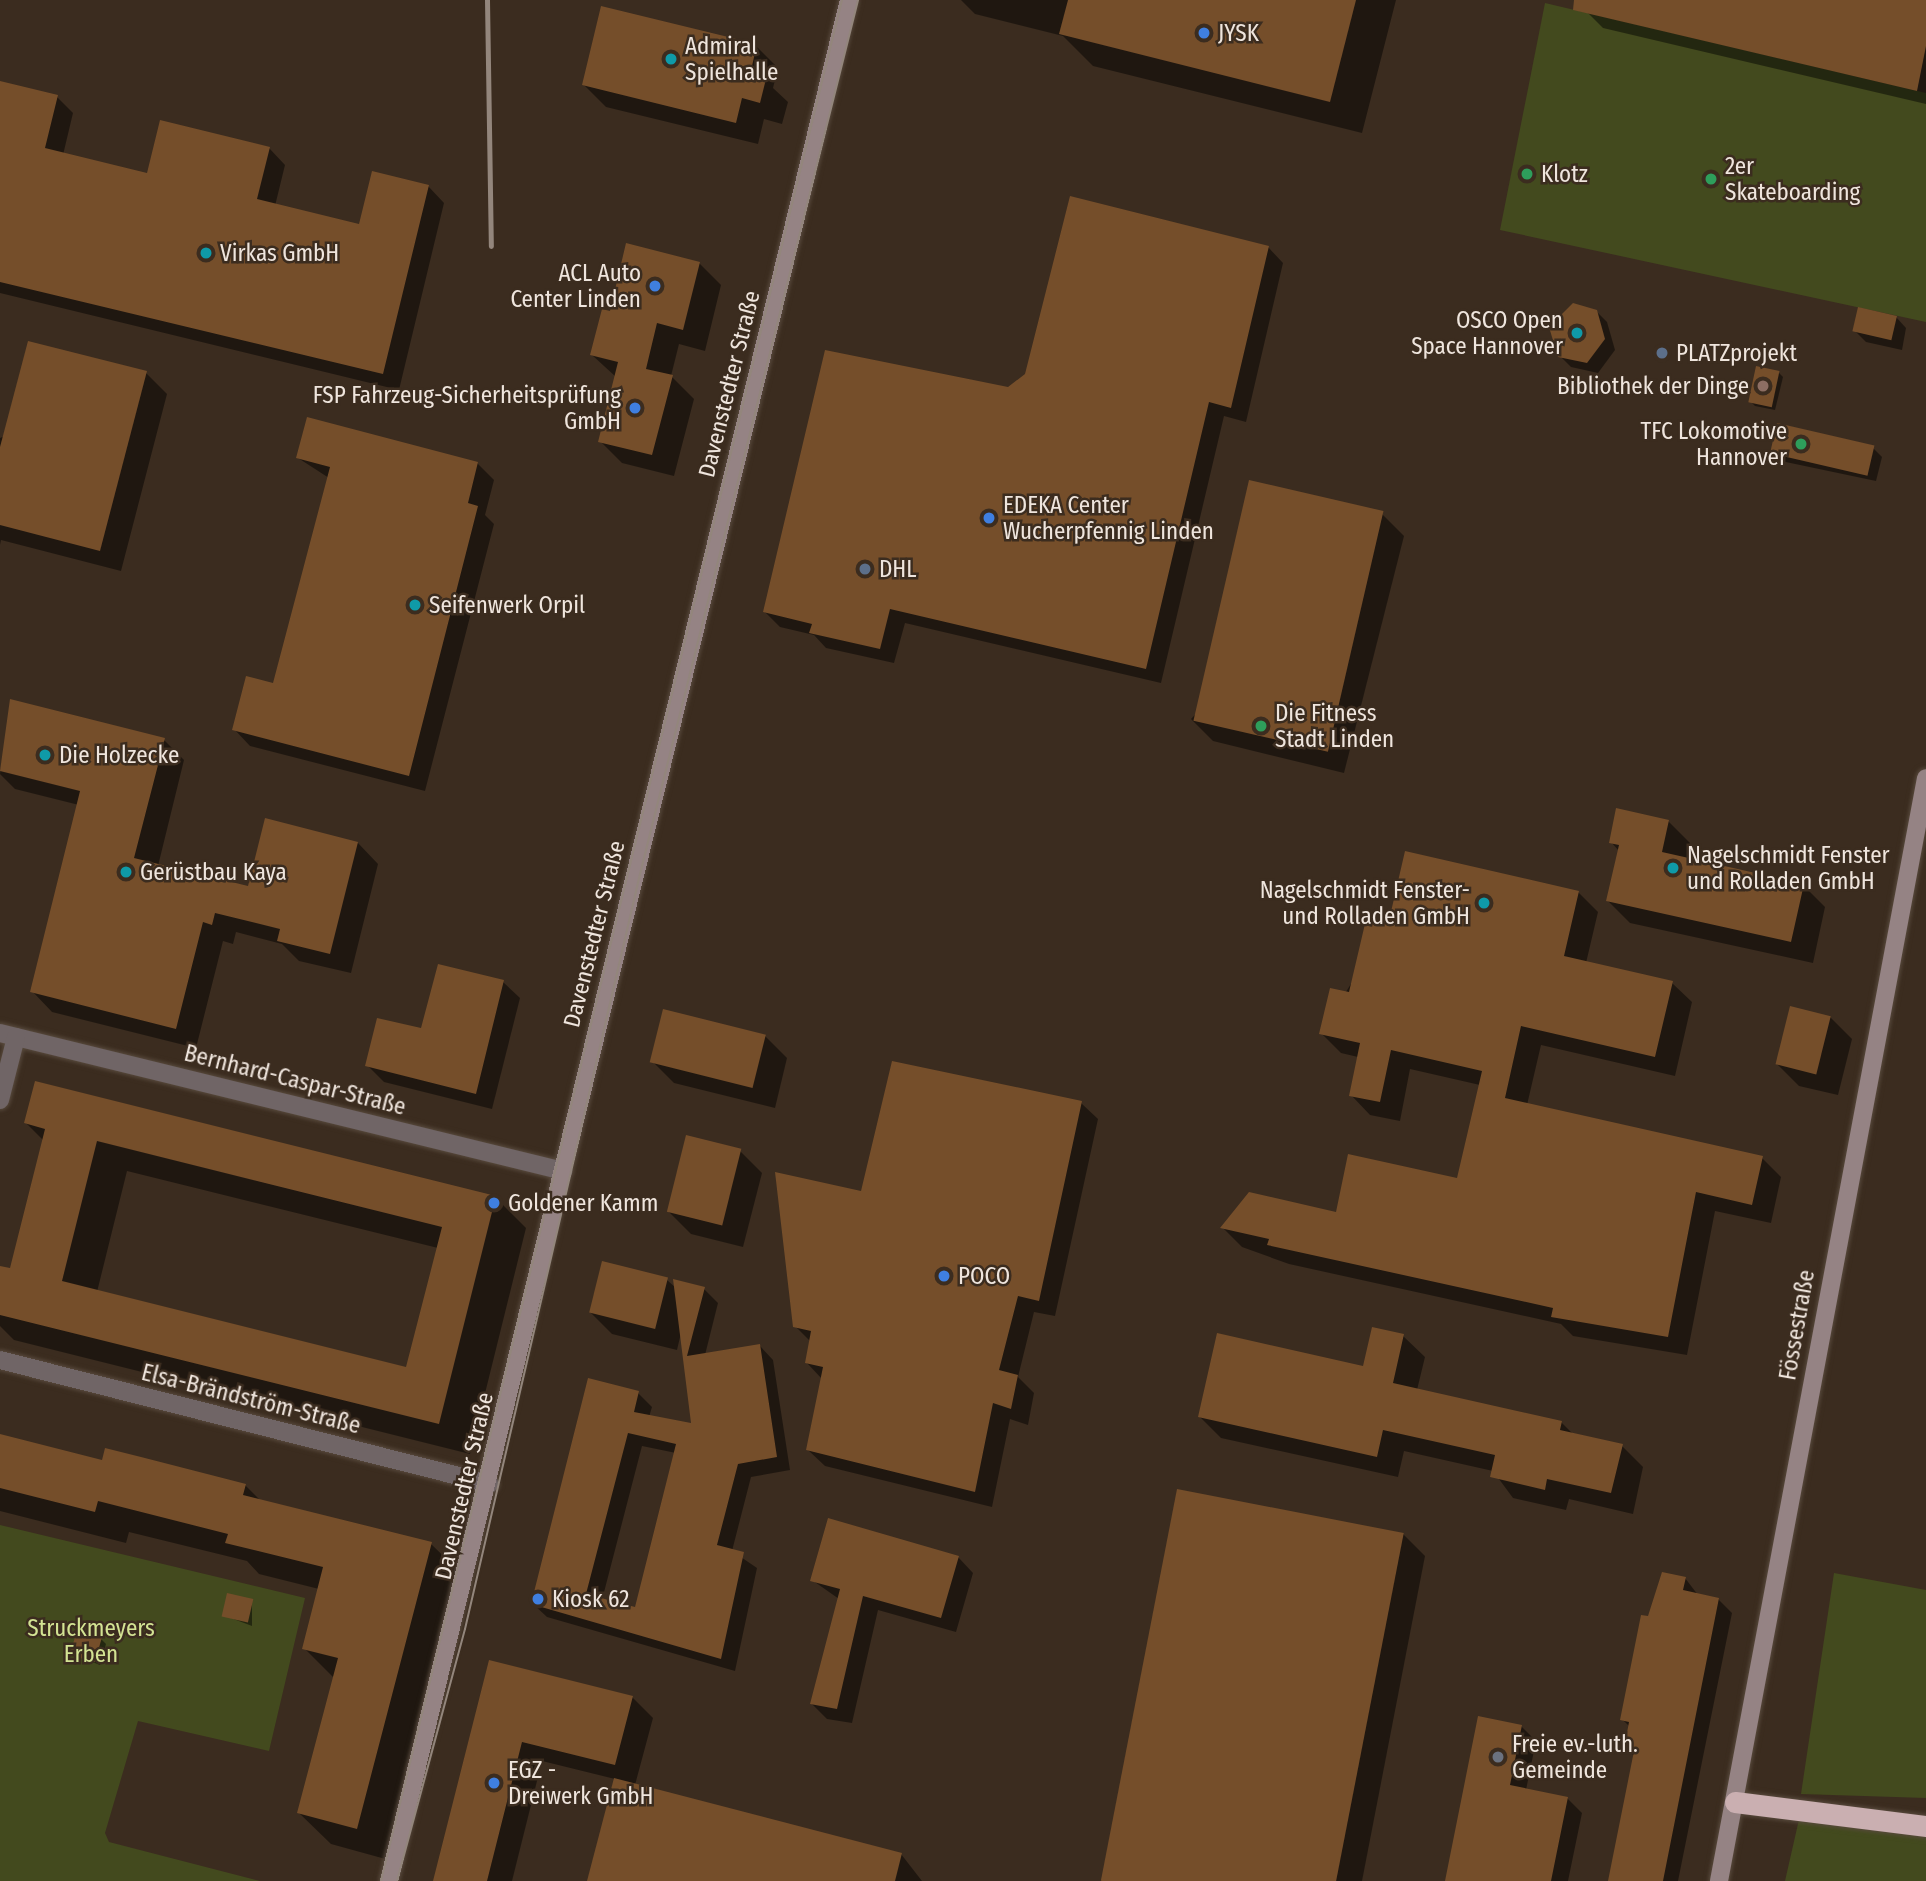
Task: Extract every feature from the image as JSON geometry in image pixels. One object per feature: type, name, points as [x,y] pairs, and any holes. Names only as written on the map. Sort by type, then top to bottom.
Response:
[{"type":"highway","points":[[1735,1802],[1926,1826]]},
{"type":"street","name":"Davenstedter Straße","points":[[389,1881],[490,1484],[563,1171],[849,0]]},
{"type":"street","name":"Fössestraße","points":[[1719,1881],[1926,778]]},
{"type":"street","name":"Bernhard-Caspar-Straße","points":[[0,1100],[8,1035],[563,1171]]},
{"type":"street","name":"Elsa-Brändström-Straße","points":[[0,1360],[490,1484]]},
{"type":"green space","name":"2er Skateboarding","points":[[1545,3],[1926,93],[1926,322],[1500,230]]},
{"type":"green space","name":"Struckmeyers Erben","points":[[0,1525],[305,1598],[269,1751],[138,1721],[105,1833],[109,1842],[260,1881],[0,1881]]},
{"type":"green space","points":[[1834,1573],[1926,1590],[1926,1798],[1801,1794]]},
{"type":"green space","points":[[1800,1815],[1926,1826],[1926,1881],[1785,1881]]},
{"type":"building","points":[[1068,0],[1356,0],[1330,102],[1059,34]]},
{"type":"building","points":[[1574,0],[1926,0],[1926,46],[1917,91],[1573,10]]},
{"type":"building","name":"Admiral Spielhalle","points":[[601,6],[757,44],[750,75],[766,79],[760,103],[742,98],[736,123],[582,85]]},
{"type":"building","name":"Virkas GmbH","points":[[0,81],[58,95],[45,148],[147,173],[160,120],[270,147],[257,199],[359,224],[372,171],[429,185],[383,374],[0,282]]},
{"type":"building","points":[[1070,196],[1269,246],[1231,408],[1209,402],[1146,669],[890,609],[880,649],[809,633],[812,624],[763,612],[825,350],[1008,387],[1025,374]]},
{"type":"building","points":[[626,243],[700,262],[683,330],[657,323],[646,369],[673,375],[652,455],[598,442],[618,362],[590,355],[602,309],[610,311]]},
{"type":"building","name":"OSCO Open Space Hannover","points":[[1573,303],[1597,310],[1605,339],[1587,363],[1558,357],[1549,327]]},
{"type":"building","points":[[1858,307],[1897,316],[1891,340],[1852,331]]},
{"type":"building","points":[[28,341],[147,371],[100,551],[0,525],[0,447]]},
{"type":"building","name":"Bibliothek der Dinge","points":[[1756,366],[1779,371],[1772,407],[1748,402]]},
{"type":"building","points":[[307,417],[478,462],[468,503],[478,506],[409,776],[232,730],[246,676],[273,683],[330,467],[296,458]]},
{"type":"building","points":[[1777,423],[1874,445],[1867,476],[1770,453]]},
{"type":"building","points":[[1249,480],[1383,511],[1328,752],[1193,721]]},
{"type":"building","name":"Gerüstbau Kaya","points":[[10,699],[165,738],[134,858],[248,886],[265,818],[358,842],[330,954],[277,941],[280,929],[215,913],[212,925],[203,922],[176,1029],[30,992],[80,791],[0,771]]},
{"type":"building","name":"Nagelschmidt Fenster und Rolladen GmbH","points":[[1616,808],[1669,820],[1662,852],[1804,884],[1791,942],[1606,901],[1619,845],[1609,843]]},
{"type":"building","points":[[1405,851],[1579,891],[1564,956],[1673,981],[1655,1057],[1521,1026],[1505,1098],[1763,1156],[1752,1205],[1696,1192],[1668,1337],[1551,1317],[1553,1308],[1267,1245],[1269,1239],[1220,1228],[1249,1192],[1336,1212],[1348,1154],[1457,1178],[1482,1071],[1391,1050],[1380,1102],[1349,1096],[1360,1043],[1319,1034],[1330,988],[1349,992],[1368,911],[1390,916]]},
{"type":"building","points":[[438,964],[504,980],[476,1094],[365,1066],[377,1018],[421,1028]]},
{"type":"building","points":[[1790,1006],[1831,1016],[1816,1074],[1775,1064]]},
{"type":"building","points":[[663,1009],[766,1035],[753,1088],[650,1062]]},
{"type":"building","name":"POCO","points":[[892,1061],[1082,1101],[1039,1301],[1018,1296],[999,1370],[1018,1375],[1011,1409],[993,1403],[975,1492],[806,1450],[823,1367],[805,1363],[811,1331],[793,1327],[775,1172],[861,1191]]},
{"type":"building","points":[[35,1081],[496,1196],[439,1424],[0,1315],[0,1266],[10,1268],[45,1129],[24,1123]],"holes":[[[97,1141],[442,1227],[406,1367],[62,1281]]]},
{"type":"building","points":[[686,1135],[741,1149],[722,1225],[667,1212]]},
{"type":"building","points":[[602,1261],[668,1277],[655,1329],[589,1312]]},
{"type":"building","points":[[673,1279],[705,1287],[687,1356],[760,1344],[777,1457],[738,1464],[717,1545],[744,1552],[721,1659],[531,1604],[588,1378],[639,1391],[634,1412],[691,1423]],"holes":[[[628,1433],[676,1444],[635,1607],[586,1594]]]},
{"type":"building","points":[[1372,1327],[1404,1334],[1393,1383],[1562,1421],[1560,1430],[1623,1444],[1611,1493],[1547,1479],[1545,1490],[1490,1477],[1495,1455],[1383,1430],[1377,1457],[1198,1417],[1217,1333],[1363,1366]]},
{"type":"building","points":[[0,1434],[102,1460],[105,1448],[141,1457],[246,1484],[243,1495],[432,1542],[357,1829],[297,1813],[338,1658],[302,1649],[323,1567],[225,1543],[228,1534],[98,1501],[95,1512],[0,1488]]},
{"type":"building","points":[[1177,1489],[1404,1533],[1336,1881],[1101,1881]]},
{"type":"building","points":[[828,1518],[959,1556],[941,1618],[863,1596],[837,1709],[810,1704],[840,1589],[810,1581]]},
{"type":"building","points":[[1662,1572],[1686,1577],[1683,1590],[1719,1598],[1663,1881],[1608,1881],[1634,1751],[1624,1749],[1629,1722],[1620,1720],[1641,1615],[1648,1616]]},
{"type":"building","points":[[227,1593],[253,1599],[248,1622],[222,1616]]},
{"type":"building","points":[[77,1630],[102,1637],[95,1662],[70,1655]]},
{"type":"building","points":[[489,1660],[633,1696],[615,1765],[522,1742],[487,1881],[433,1881]]},
{"type":"building","points":[[1478,1716],[1522,1725],[1510,1785],[1568,1797],[1551,1881],[1445,1881]]},
{"type":"building","points":[[614,1778],[902,1853],[895,1881],[587,1881]]},
{"type":"tram line","points":[[381,1881],[842,0]]},
{"type":"tram line","points":[[397,1881],[465,1629],[640,874],[858,0]]},
{"type":"railway","points":[[487,0],[491,246]]},
{"type":"place","name":"JYSK","points":[[1204,33]]},
{"type":"place","name":"Admiral Spielhalle","points":[[671,59]]},
{"type":"place","name":"Klotz","points":[[1527,174]]},
{"type":"place","name":"2er Skateboarding","points":[[1711,179]]},
{"type":"place","name":"Virkas GmbH","points":[[206,253]]},
{"type":"place","name":"ACL Auto Center Linden","points":[[655,286]]},
{"type":"place","name":"OSCO Open Space Hannover","points":[[1577,333]]},
{"type":"place","name":"PLATZprojekt","points":[[1662,353]]},
{"type":"place","name":"Bibliothek der Dinge","points":[[1763,386]]},
{"type":"place","name":"FSP Fahrzeug-Sicherheitsprüfung GmbH","points":[[635,408]]},
{"type":"place","name":"TFC Lokomotive Hannover","points":[[1801,444]]},
{"type":"place","name":"EDEKA Center Wucherpfennig Linden","points":[[989,518]]},
{"type":"place","name":"DHL","points":[[865,569]]},
{"type":"place","name":"Seifenwerk Orpil","points":[[415,605]]},
{"type":"place","name":"Die Fitness Stadt Linden","points":[[1261,726]]},
{"type":"place","name":"Die Holzecke","points":[[45,755]]},
{"type":"place","name":"Nagelschmidt Fenster und Rolladen GmbH","points":[[1673,868]]},
{"type":"place","name":"Gerüstbau Kaya","points":[[126,872]]},
{"type":"place","name":"Nagelschmidt Fenster- und Rolladen GmbH","points":[[1484,903]]},
{"type":"place","name":"Goldener Kamm","points":[[494,1203]]},
{"type":"place","name":"POCO","points":[[944,1276]]},
{"type":"place","name":"Kiosk 62","points":[[538,1599]]},
{"type":"place","name":"Freie ev.-luth. Gemeinde","points":[[1498,1757]]},
{"type":"place","name":"EGZ - Dreiwerk GmbH","points":[[494,1783]]}]
